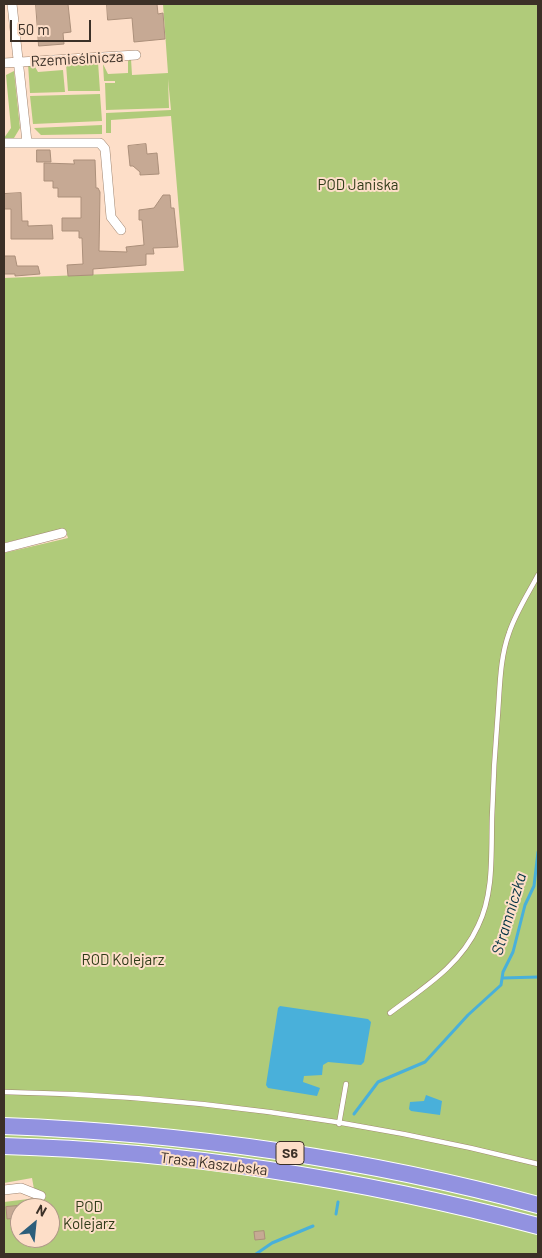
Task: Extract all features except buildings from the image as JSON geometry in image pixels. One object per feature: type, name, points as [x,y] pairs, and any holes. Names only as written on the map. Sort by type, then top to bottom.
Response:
[{"type":"highway","name":"Trasa Kaszubska","points":[[4,1126],[156,1136],[291,1154],[424,1178],[538,1205]]},
{"type":"highway","name":"Trasa Kaszubska","points":[[4,1146],[140,1155],[270,1170],[403,1194],[538,1226]]},
{"type":"street","name":"Rzemieślnicza","points":[[12,4],[27,142]]},
{"type":"street","name":"Rzemieślnicza","points":[[4,63],[136,55]]},
{"type":"street","points":[[4,143],[100,143],[106,148],[111,217],[121,230]]},
{"type":"street","points":[[4,548],[62,534]]},
{"type":"street","points":[[4,1190],[21,1188],[41,1196]]},
{"type":"lane","points":[[390,1013],[447,970],[466,947],[478,927],[486,907],[490,866],[493,775],[503,656],[509,633],[520,607],[538,575]]},
{"type":"lane","points":[[339,1124],[346,1084]]},
{"type":"lane","points":[[4,1092],[120,1096],[208,1103],[339,1124],[498,1154],[538,1164]]},
{"type":"green space","points":[[163,4],[538,4],[538,1254],[4,1254],[4,1202],[10,1201],[10,1248],[60,1248],[60,1198],[37,1198],[45,1197],[34,1189],[32,1178],[4,1183],[4,553],[68,538],[65,529],[4,543],[4,278],[184,271],[171,116],[111,120],[111,133],[106,133],[106,113],[171,110],[168,79],[169,108],[106,110],[105,83],[115,83],[115,81],[104,81],[103,64],[108,74],[128,73],[128,61],[131,59],[132,75],[168,73]]},
{"type":"green space","points":[[69,62],[98,62],[100,91],[68,91],[66,64]]},
{"type":"green space","points":[[28,64],[34,65],[38,72],[63,70],[65,92],[30,93]]},
{"type":"green space","points":[[14,71],[20,128],[14,138],[4,138],[11,128],[6,75]]},
{"type":"green space","points":[[100,94],[102,121],[33,124],[30,96]]},
{"type":"green space","points":[[102,125],[102,134],[41,135],[34,128]]},
{"type":"water","points":[[280,1006],[368,1019],[371,1022],[364,1062],[361,1065],[328,1062],[323,1065],[322,1075],[304,1076],[303,1082],[320,1088],[317,1096],[268,1088],[266,1085],[278,1008]]},
{"type":"water","points":[[426,1095],[442,1101],[440,1115],[411,1111],[409,1109],[410,1102],[424,1101]]},
{"type":"waterway","points":[[354,1114],[378,1082],[425,1062],[468,1015],[501,985],[503,972],[513,952],[525,905],[534,886],[538,852]]},
{"type":"waterway","name":"Stramniczka","points":[[503,978],[538,977]]},
{"type":"waterway","points":[[336,1214],[338,1202]]},
{"type":"waterway","points":[[256,1254],[272,1243],[313,1226]]},
{"type":"park label","name":"POD Janiska","points":[[358,185]]},
{"type":"park label","name":"ROD Kolejarz","points":[[123,960]]},
{"type":"park label","name":"POD Kolejarz","points":[[89,1216]]}]
